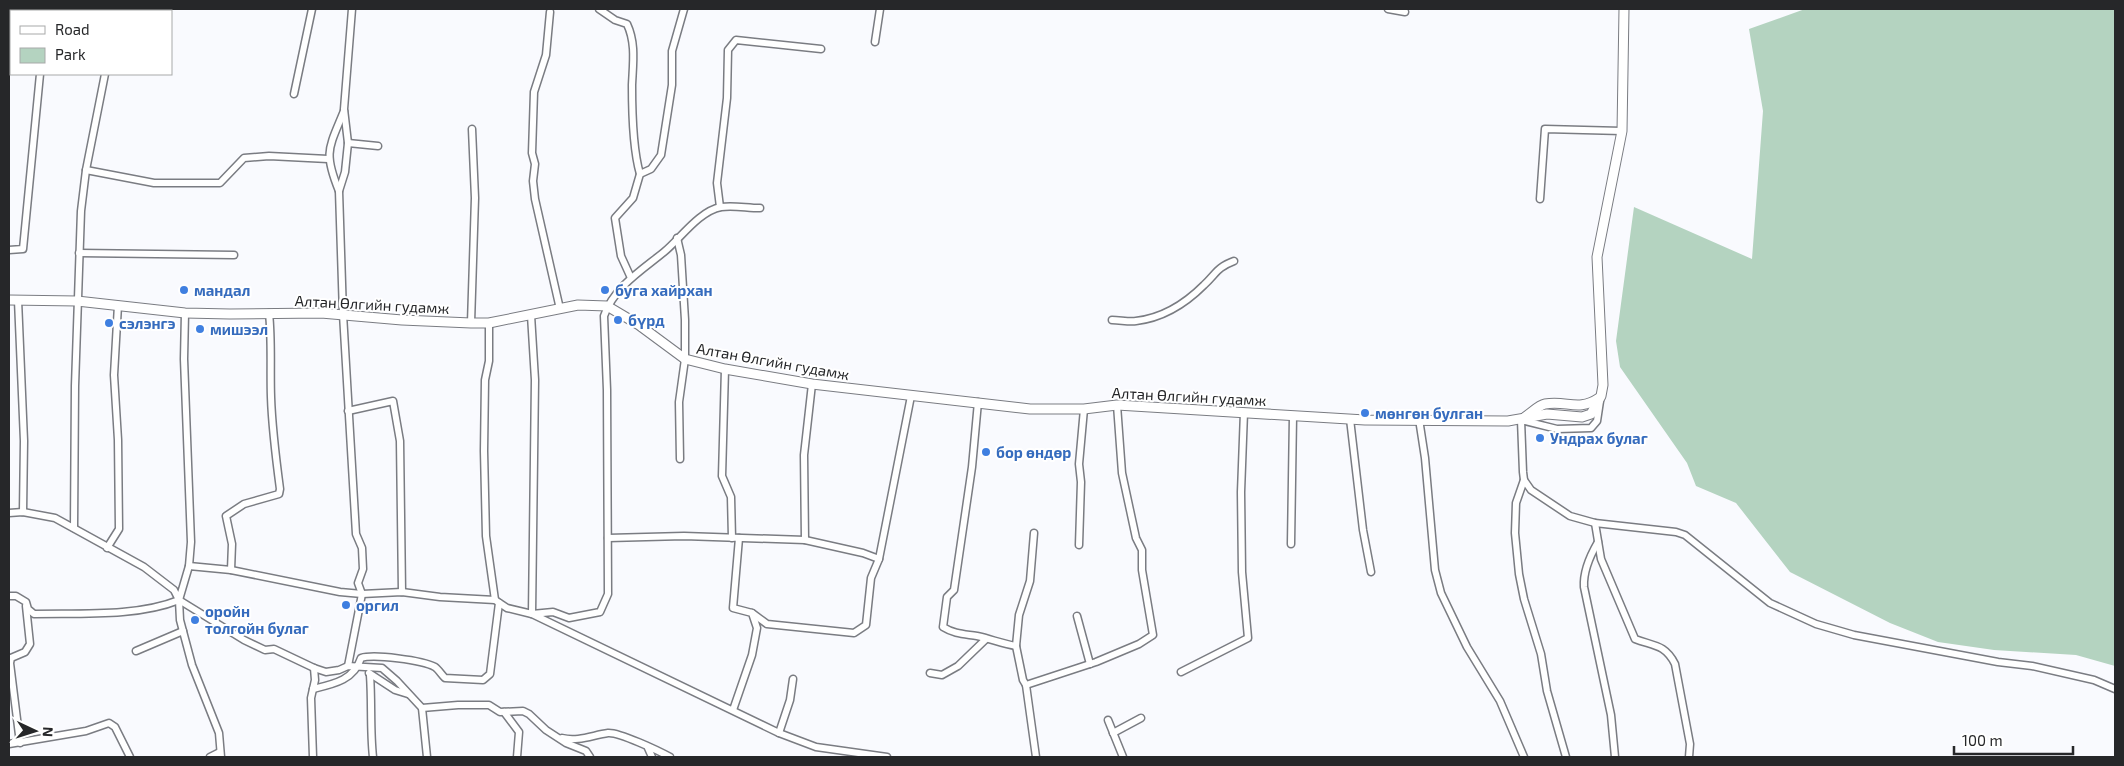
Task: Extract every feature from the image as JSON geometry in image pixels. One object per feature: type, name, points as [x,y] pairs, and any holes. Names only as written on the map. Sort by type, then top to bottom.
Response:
[{"type":"main road","points":[[1521,420],[1544,404],[1580,406],[1589,404],[1601,396],[1603,385],[1597,257],[1622,131],[1624,9]]},
{"type":"main road","name":"Алтан Өлгийн гудамж","points":[[14,300],[77,301],[185,313],[343,314],[402,320],[471,323],[489,323],[578,306],[607,306],[639,325],[684,359],[725,369],[812,384],[1030,409],[1084,409],[1117,405],[1350,419],[1521,420]]},
{"type":"street","points":[[294,94],[312,9]]},
{"type":"street","points":[[339,192],[345,172],[348,143],[344,110],[352,9]]},
{"type":"street","points":[[600,9],[615,20],[627,24],[633,37],[632,90],[637,162],[640,174],[633,198],[615,218],[621,256],[631,278]]},
{"type":"street","points":[[640,174],[651,169],[661,156],[672,85],[672,50],[684,9]]},
{"type":"street","points":[[875,42],[880,9]]},
{"type":"street","points":[[1388,9],[1405,12]]},
{"type":"street","points":[[550,12],[546,55],[534,92],[533,181],[536,206],[560,309]]},
{"type":"street","points":[[720,207],[717,183],[727,98],[728,50],[730,45],[736,40],[821,49]]},
{"type":"street","points":[[9,250],[23,248],[40,75]]},
{"type":"street","points":[[74,528],[75,386],[79,310],[77,301],[79,253],[86,170],[105,75]]},
{"type":"street","points":[[344,110],[329,147],[328,159],[339,192],[348,410],[356,534],[362,548],[363,569],[358,583],[362,594],[348,666]]},
{"type":"street","points":[[471,323],[475,198],[472,129]]},
{"type":"street","points":[[1540,199],[1545,129],[1622,131]]},
{"type":"street","points":[[348,143],[378,146]]},
{"type":"street","points":[[86,170],[154,183],[220,183],[244,158],[268,156],[328,159]]},
{"type":"street","points":[[532,614],[553,612],[569,618],[600,612],[608,594],[607,390],[604,316],[607,306],[631,278],[664,252],[694,222],[720,207],[760,208]]},
{"type":"street","points":[[677,238],[685,320],[684,359],[679,402],[680,459]]},
{"type":"street","points":[[79,253],[234,255]]},
{"type":"street","points":[[1112,320],[1136,322],[1159,315],[1185,303],[1206,284],[1220,266],[1234,261]]},
{"type":"street","points":[[14,300],[24,441],[23,512]]},
{"type":"street","points":[[107,548],[119,529],[118,440],[114,375],[118,305]]},
{"type":"street","points":[[185,313],[184,359],[191,542],[189,566],[179,600],[180,620],[192,665],[219,733],[220,755],[210,757]]},
{"type":"street","points":[[231,570],[232,544],[226,516],[244,504],[278,494],[280,489],[271,396],[272,351],[269,313]]},
{"type":"street","points":[[531,315],[535,380],[532,614]]},
{"type":"street","points":[[410,694],[395,690],[370,675],[362,667],[361,658],[370,655],[393,657],[435,667],[445,678],[483,680],[490,674],[497,601],[486,536],[485,461],[489,323]]},
{"type":"street","points":[[725,369],[722,476],[731,497],[735,538],[733,608],[752,613],[767,624],[854,633],[866,624],[871,578],[879,559],[911,396]]},
{"type":"street","points":[[805,540],[804,455],[812,384]]},
{"type":"street","points":[[1566,757],[1546,690],[1541,654],[1524,599],[1519,574],[1516,503],[1524,480],[1521,420],[1557,429],[1591,428],[1597,421],[1601,396]]},
{"type":"street","points":[[348,410],[393,401],[400,441],[402,592]]},
{"type":"street","points":[[978,402],[972,467],[957,558],[954,590],[947,597],[943,627],[952,632],[1016,646]]},
{"type":"street","points":[[1026,685],[1090,664],[1139,644],[1153,635],[1142,570],[1142,550],[1136,538],[1122,473],[1117,405]]},
{"type":"street","points":[[1079,545],[1081,482],[1079,464],[1084,409]]},
{"type":"street","points":[[1181,672],[1248,638],[1242,572],[1241,492],[1244,412]]},
{"type":"street","points":[[1291,544],[1293,416]]},
{"type":"street","points":[[1350,419],[1363,530],[1371,572]]},
{"type":"street","points":[[1420,419],[1426,458],[1435,570],[1441,593],[1467,647],[1500,701],[1524,757]]},
{"type":"street","points":[[1524,480],[1531,490],[1558,510],[1570,516],[1595,522],[1676,532],[1685,535],[1770,603],[1816,624],[1864,637],[1998,662],[2032,666],[2094,680],[2115,689]]},
{"type":"street","points":[[9,513],[23,512],[55,518],[74,528],[144,568],[174,590],[179,600],[244,640],[265,650],[274,649],[326,672],[348,666],[382,668],[422,708],[427,757]]},
{"type":"street","points":[[1595,522],[1601,559],[1620,598],[1635,639],[1659,645],[1671,656],[1675,664],[1690,744],[1689,757]]},
{"type":"street","points":[[1034,533],[1030,581],[1019,615],[1016,646],[1023,680],[1026,685],[1036,757]]},
{"type":"street","points":[[608,538],[684,536],[805,540],[863,553],[879,559]]},
{"type":"street","points":[[1598,542],[1590,558],[1584,587],[1611,715],[1615,757]]},
{"type":"street","points":[[189,566],[231,570],[325,590],[362,594],[402,592],[497,601],[507,608],[532,614],[779,733],[816,747],[864,756],[887,757]]},
{"type":"street","points":[[9,596],[16,596],[26,602],[28,608],[34,614],[116,611],[164,606],[179,600]]},
{"type":"street","points":[[20,743],[10,662],[14,655],[26,652],[30,644],[26,602]]},
{"type":"street","points":[[733,710],[752,655],[756,637],[757,628],[752,613]]},
{"type":"street","points":[[1077,616],[1090,664]]},
{"type":"street","points":[[136,651],[183,631]]},
{"type":"street","points":[[930,674],[942,675],[958,666],[986,639]]},
{"type":"street","points":[[313,689],[336,684],[362,667]]},
{"type":"street","points":[[313,757],[311,698],[314,668]]},
{"type":"street","points":[[370,675],[372,708],[370,729],[373,757]]},
{"type":"street","points":[[779,733],[790,700],[793,679]]},
{"type":"street","points":[[422,708],[458,705],[489,706],[504,712],[523,711],[558,738],[586,751],[590,757]]},
{"type":"street","points":[[504,712],[519,732],[517,757]]},
{"type":"street","points":[[1113,733],[1141,718]]},
{"type":"street","points":[[1108,720],[1123,757]]},
{"type":"street","points":[[9,744],[86,731],[109,723],[115,727],[130,757]]},
{"type":"street","points":[[558,738],[567,740],[617,733],[670,757]]},
{"type":"street","points":[[648,748],[652,757]]},
{"type":"green space","points":[[1805,9],[2115,9],[2115,666],[2076,655],[1994,650],[1938,642],[1890,623],[1790,572],[1736,503],[1696,486],[1687,463],[1620,367],[1616,341],[1634,207],[1752,259],[1763,111],[1749,29]]},
{"type":"place","name":"мандал","points":[[184,290]]},
{"type":"place","name":"буга хайрхан","points":[[605,290]]},
{"type":"place","name":"бүрд","points":[[618,320]]},
{"type":"place","name":"сэлэнгэ","points":[[109,323]]},
{"type":"place","name":"мишээл","points":[[200,329]]},
{"type":"place","name":"мөнгөн булган","points":[[1365,413]]},
{"type":"place","name":"Ундрах булаг","points":[[1540,438]]},
{"type":"place","name":"бор өндөр","points":[[986,452]]},
{"type":"place","name":"оргил","points":[[346,605]]},
{"type":"place","name":"оройн толгойн булаг","points":[[195,620]]}]
